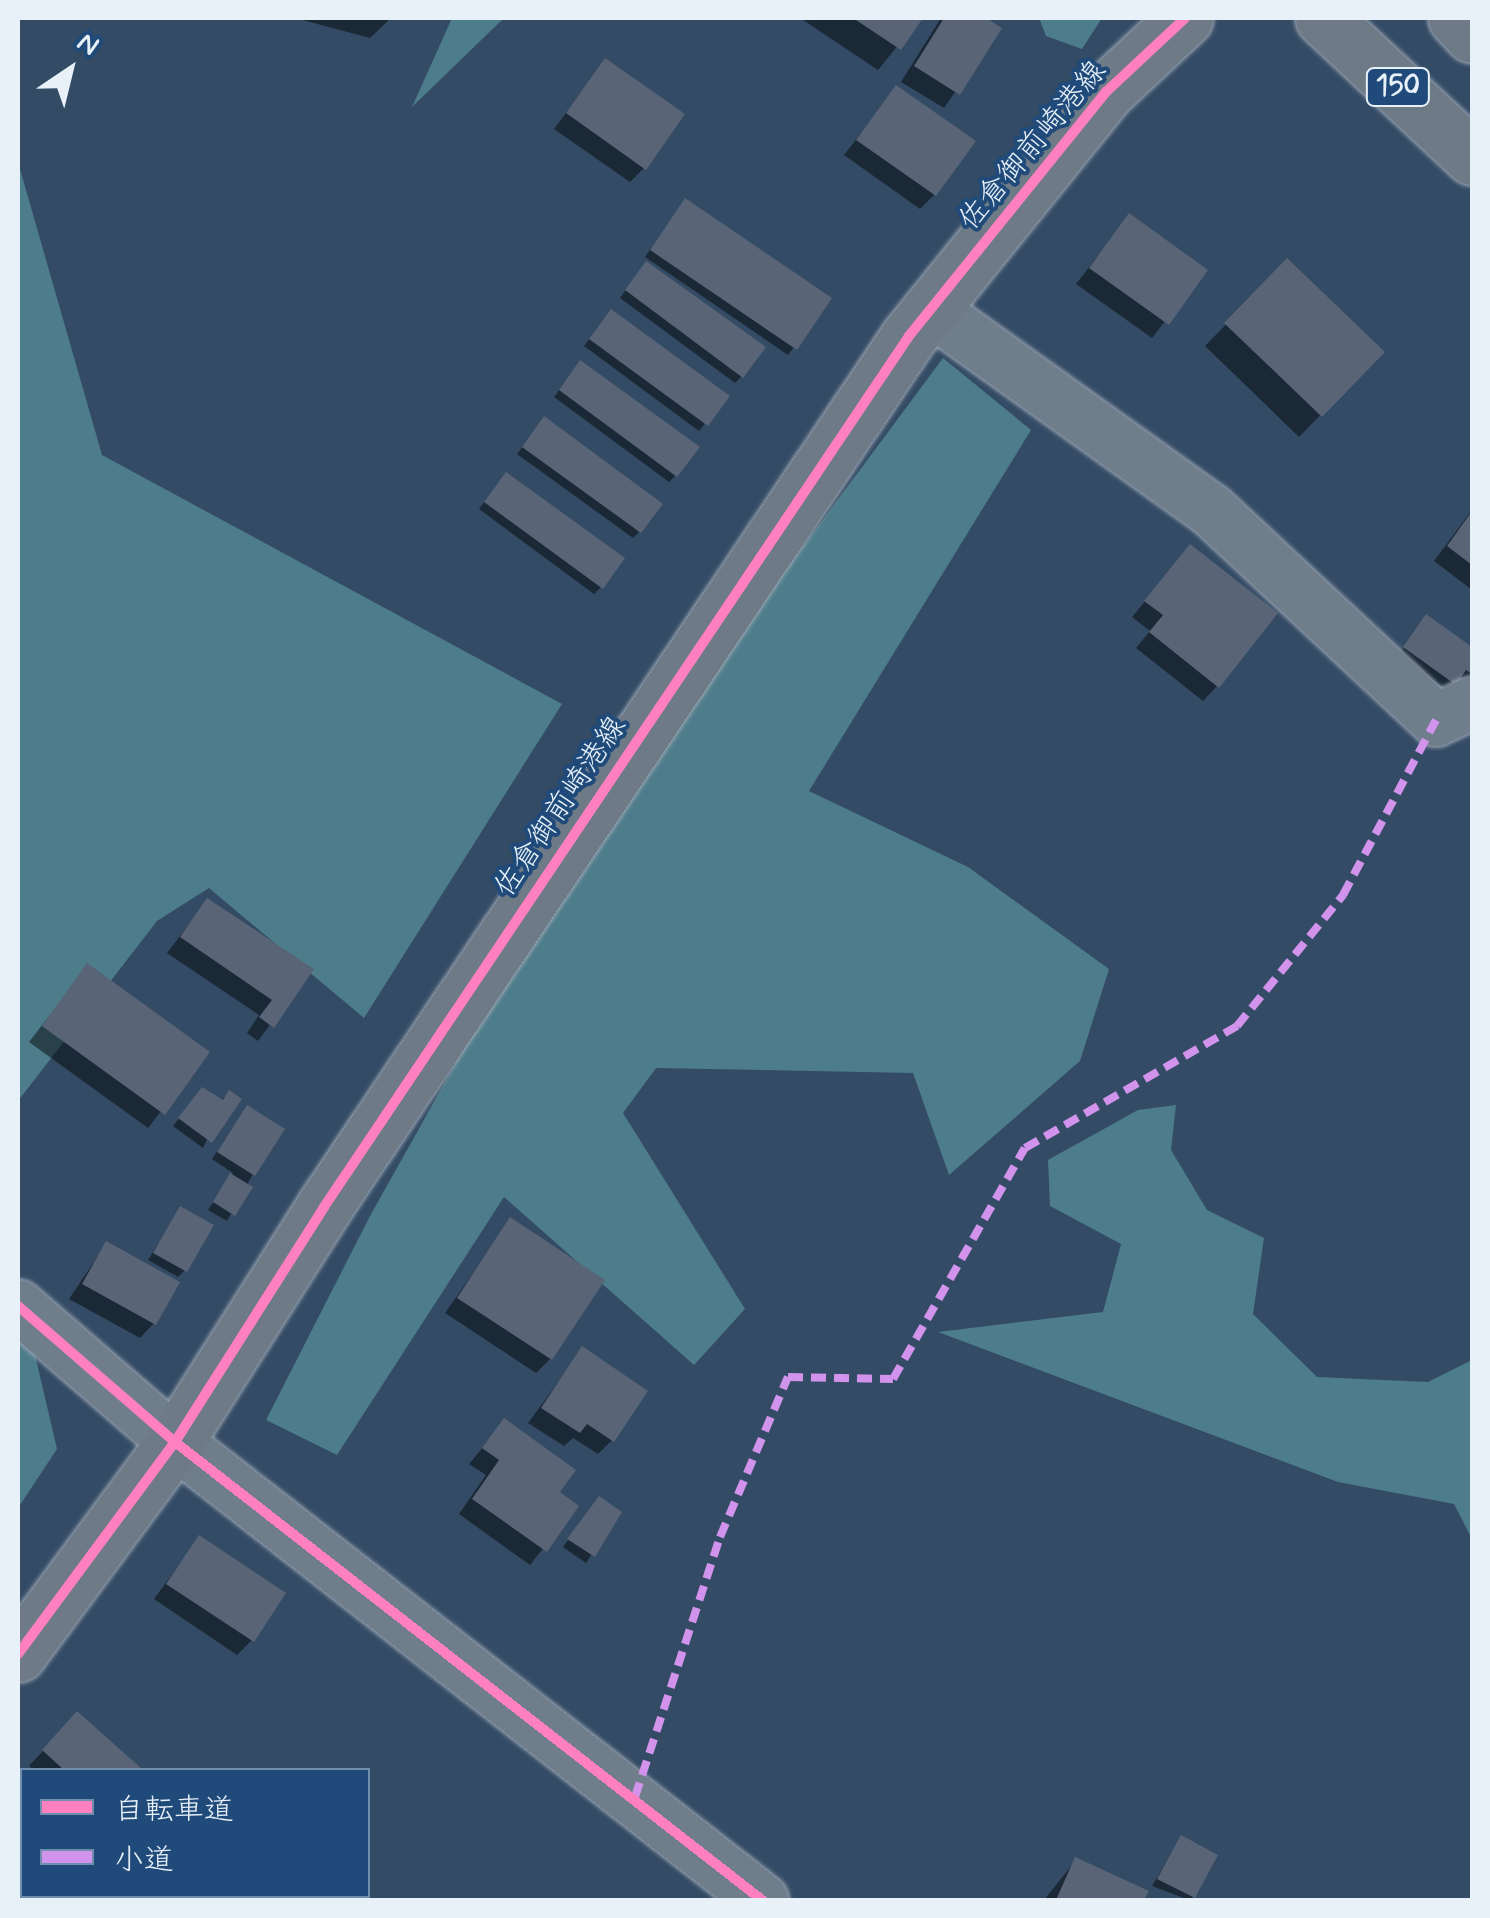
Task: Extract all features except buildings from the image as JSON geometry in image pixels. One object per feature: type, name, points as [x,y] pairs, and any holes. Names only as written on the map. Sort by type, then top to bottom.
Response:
[{"type":"main road","name":"佐倉御前崎港線","points":[[18,1654],[175,1442],[324,1207],[930,310],[1106,92],[1184,18]]},
{"type":"main road","name":"150","points":[[1323,18],[1472,157]]},
{"type":"main road","points":[[1456,18],[1472,35]]},
{"type":"street","points":[[930,310],[1212,510],[1436,720],[1472,703]]},
{"type":"street","points":[[18,1306],[175,1442],[762,1900]]},
{"type":"shaded area","points":[[452,18],[504,18],[412,107]]},
{"type":"shaded area","points":[[1039,18],[1102,18],[1082,49],[1046,36]]},
{"type":"shaded area","points":[[18,162],[102,455],[562,704],[364,1018],[209,888],[157,921],[18,1101]]},
{"type":"shaded area","points":[[943,358],[1031,430],[809,791],[968,867],[1109,969],[1080,1061],[949,1175],[913,1073],[656,1068],[623,1113],[745,1309],[694,1365],[504,1197],[337,1455],[266,1420],[370,1216],[486,1009],[686,704]]},
{"type":"shaded area","points":[[1176,1105],[1171,1150],[1207,1210],[1264,1238],[1253,1314],[1317,1377],[1428,1382],[1472,1360],[1472,1539],[1454,1504],[1338,1482],[938,1332],[1103,1312],[1121,1244],[1050,1206],[1048,1160],[1138,1110]]},
{"type":"shaded area","points":[[18,1282],[57,1449],[18,1508]]},
{"type":"shaded area","points":[[18,1771],[20,1898],[188,1900],[18,1900]]},
{"type":"marked path","points":[[635,1797],[720,1537],[788,1377],[893,1379],[1025,1148],[1237,1026],[1343,895],[1436,720]]},
{"type":"cycle path","points":[[18,1654],[175,1442],[324,1207],[909,336],[1106,92],[1185,18]]},
{"type":"cycle path","points":[[18,1306],[175,1442],[762,1900]]}]
